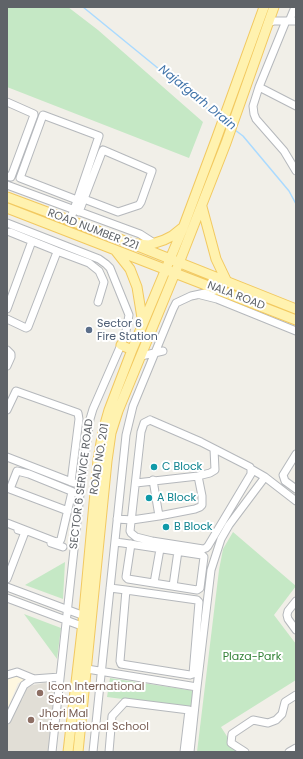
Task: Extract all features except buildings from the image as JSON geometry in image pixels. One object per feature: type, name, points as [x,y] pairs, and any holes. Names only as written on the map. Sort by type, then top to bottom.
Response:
[{"type":"main road","points":[[233,108],[264,7]]},
{"type":"main road","points":[[233,108],[274,7]]},
{"type":"main road","name":"ROAD NO. 201","points":[[68,752],[87,628],[98,460],[103,431],[109,410],[132,350],[144,326],[167,264],[218,138],[233,108]]},
{"type":"main road","name":"ROAD NO. 201","points":[[88,617],[111,433],[124,397],[202,207],[226,143],[233,108]]},
{"type":"main road","name":"ROAD NUMBER 221","points":[[7,197],[130,243],[167,264],[180,263]]},
{"type":"main road","points":[[202,207],[216,259],[228,282]]},
{"type":"main road","points":[[7,208],[115,249],[167,264]]},
{"type":"main road","points":[[130,243],[149,245],[172,236],[182,228]]},
{"type":"main road","points":[[115,249],[130,268],[137,287],[144,326]]},
{"type":"main road","name":"NALA ROAD","points":[[180,263],[296,309]]},
{"type":"main road","name":"NALA ROAD","points":[[167,264],[176,272],[296,320]]},
{"type":"main road","points":[[121,345],[132,350]]},
{"type":"main road","name":"ROAD NO. 201","points":[[78,752],[87,669],[87,628]]},
{"type":"street","points":[[295,7],[290,19],[286,22],[259,87],[253,106],[256,119],[284,151],[296,171]]},
{"type":"street","points":[[268,23],[274,20],[286,22],[296,21]]},
{"type":"street","points":[[259,87],[296,106]]},
{"type":"street","points":[[7,102],[34,114],[11,177],[7,176]]},
{"type":"street","points":[[70,221],[80,200],[99,136],[43,115],[20,178],[80,200],[118,212],[139,205],[152,172],[103,150],[80,200]]},
{"type":"street","points":[[7,185],[140,234],[154,243]]},
{"type":"street","points":[[10,224],[8,236],[32,241],[89,263],[100,271],[104,282],[98,302]]},
{"type":"street","name":"SECTOR 6 SERVICE ROAD","points":[[10,224],[99,259],[110,268],[128,311],[126,331],[121,345],[91,413],[80,485],[52,752]]},
{"type":"street","points":[[7,310],[32,241]]},
{"type":"street","points":[[7,319],[28,328],[57,251]]},
{"type":"street","points":[[93,752],[126,435],[136,399],[176,303],[191,296],[220,290]]},
{"type":"street","points":[[201,295],[217,299],[296,331]]},
{"type":"street","points":[[155,322],[165,328]]},
{"type":"street","points":[[7,350],[11,356],[7,366]]},
{"type":"street","points":[[141,356],[163,351]]},
{"type":"street","points":[[7,410],[16,391],[78,413],[79,419],[71,482]]},
{"type":"street","points":[[124,397],[136,399]]},
{"type":"street","points":[[251,469],[251,474],[206,548],[192,548],[136,538],[130,531],[141,432],[146,421],[150,420],[250,467],[296,501]]},
{"type":"street","points":[[136,483],[198,476],[210,473],[215,470],[214,450]]},
{"type":"street","points":[[296,454],[283,475],[285,481],[296,489]]},
{"type":"street","points":[[7,457],[80,485]]},
{"type":"street","points":[[68,511],[8,488],[17,470],[80,494]]},
{"type":"street","points":[[117,519],[132,520],[200,507],[202,500],[198,476]]},
{"type":"street","points":[[190,752],[211,570],[221,539],[265,477]]},
{"type":"street","points":[[154,480],[159,516]]},
{"type":"street","points":[[7,525],[56,542],[61,539],[72,492]]},
{"type":"street","points":[[7,525],[63,548]]},
{"type":"street","points":[[7,579],[25,532]]},
{"type":"street","points":[[115,542],[131,544],[160,549],[178,551],[203,556],[200,588],[197,590],[127,578],[131,544]]},
{"type":"street","points":[[154,583],[160,549]]},
{"type":"street","points":[[173,586],[178,551]]},
{"type":"street","points":[[7,587],[88,617]]},
{"type":"street","points":[[110,588],[126,590],[197,600],[199,602],[193,674],[190,675],[121,664],[126,590]]},
{"type":"street","points":[[7,598],[87,628]]},
{"type":"street","points":[[296,601],[288,611],[287,615],[288,619],[296,630]]},
{"type":"street","points":[[87,669],[197,687]]},
{"type":"street","points":[[7,675],[17,672],[34,679]]},
{"type":"street","points":[[7,720],[24,685],[34,679],[60,677]]},
{"type":"street","points":[[245,752],[231,743],[232,734],[253,720],[268,723],[276,720],[282,714],[285,702],[296,695]]},
{"type":"street","points":[[109,752],[112,716],[125,702],[189,710],[184,752]]},
{"type":"street","points":[[289,752],[296,748]]},
{"type":"shaded area","points":[[16,673],[33,679],[18,683],[7,710],[7,675]]},
{"type":"shaded area","name":"Jhori Mal International School","points":[[56,681],[49,752],[7,752],[7,727],[19,699],[22,700],[28,686]]},
{"type":"green space","points":[[7,7],[68,7],[98,30],[203,122],[189,158],[7,87]]},
{"type":"green space","name":"Plaza-Park","points":[[233,532],[296,586],[274,615],[296,644],[296,680],[221,727],[237,752],[197,752],[219,570],[223,549]]},
{"type":"green space","points":[[65,562],[63,599],[25,585]]},
{"type":"green space","points":[[24,614],[61,628],[57,659]]},
{"type":"green space","points":[[110,678],[195,691],[193,708],[107,697]]},
{"type":"waterway","name":"Najafgarh Drain","points":[[83,7],[219,118]]},
{"type":"waterway","name":"Najafgarh Drain","points":[[235,130],[243,136],[289,191],[296,204]]},
{"type":"place","name":"Sector 6 Fire Station","points":[[89,330]]},
{"type":"place","name":"C Block","points":[[154,467]]},
{"type":"place","name":"A Block","points":[[149,498]]},
{"type":"place","name":"B Block","points":[[166,527]]},
{"type":"place","name":"Icon International School","points":[[40,693]]},
{"type":"place","name":"Jhori Mal International School","points":[[31,720]]}]
